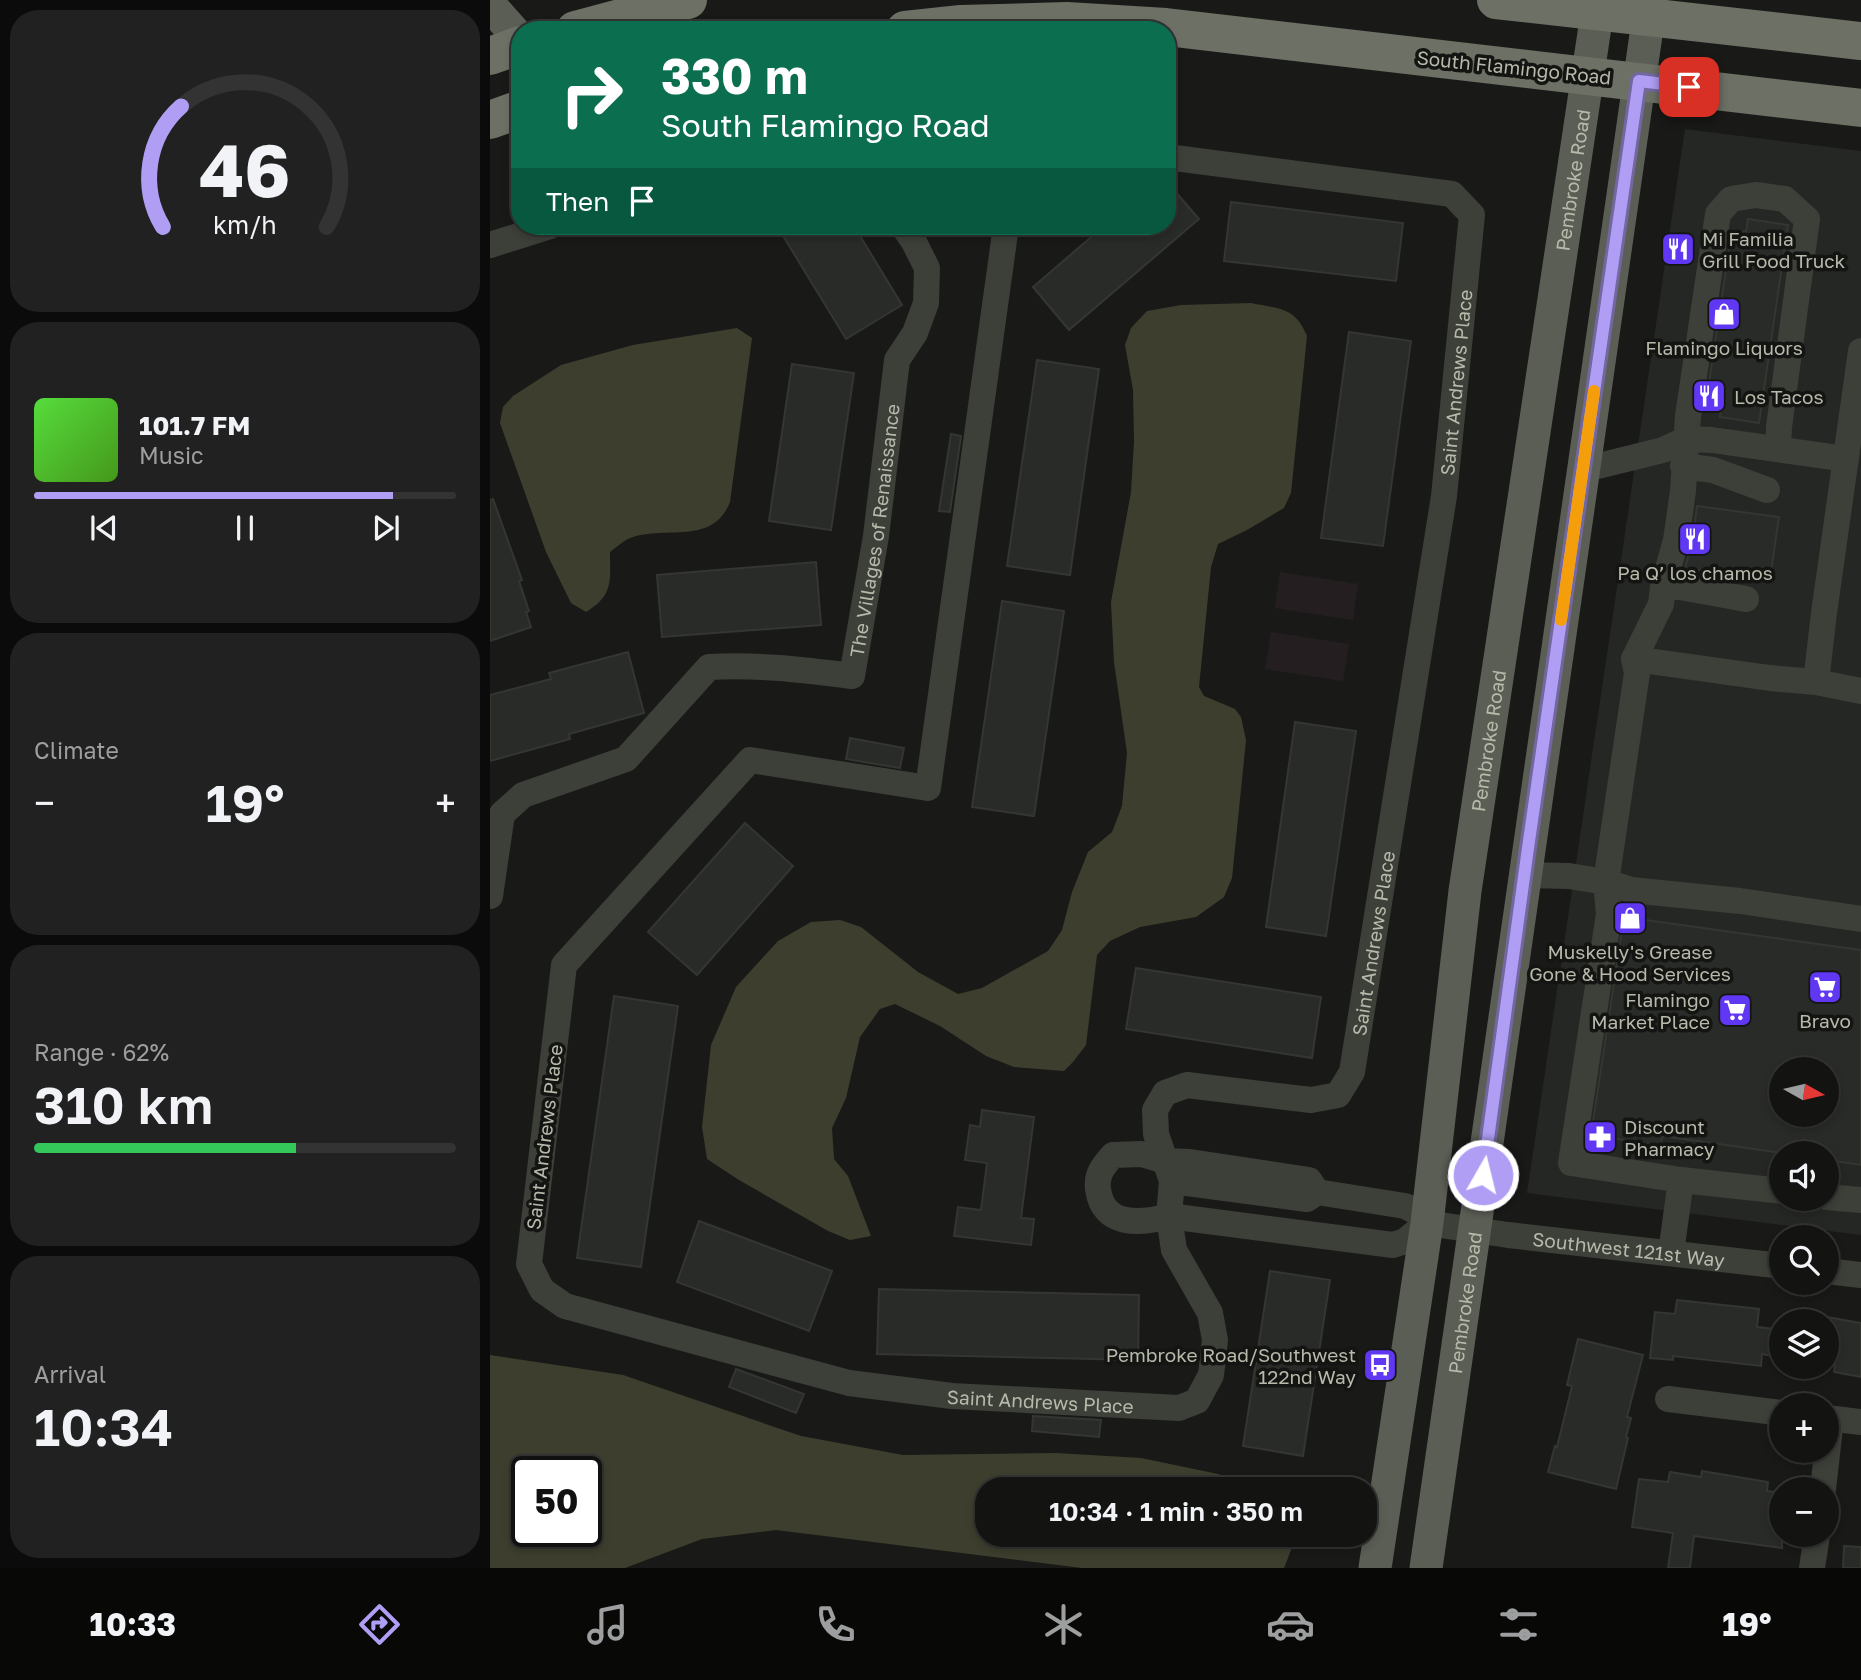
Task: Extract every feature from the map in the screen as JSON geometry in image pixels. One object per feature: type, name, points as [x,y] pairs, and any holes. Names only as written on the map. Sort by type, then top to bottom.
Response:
[{"type":"highway","points":[[609,21],[688,0]]},
{"type":"highway","points":[[1496,0],[1650,9],[1861,41]]},
{"type":"highway","name":"South Flamingo Road","points":[[1176,28],[1861,107]]},
{"type":"highway","points":[[490,56],[511,48]]},
{"type":"highway","points":[[490,120],[511,112]]},
{"type":"main road","points":[[490,5],[511,29]]},
{"type":"main road","name":"Pembroke Road","points":[[1375,1568],[1427,1223],[1465,891],[1597,6]]},
{"type":"main road","name":"Pembroke Road","points":[[1426,1568],[1650,9]]},
{"type":"street","name":"Saint Andrews Place","points":[[1005,235],[929,788],[750,760],[564,965],[529,1264],[542,1290],[565,1306],[849,1383],[952,1396],[1179,1408],[1197,1401],[1211,1375],[1215,1340],[1210,1313],[1174,1250],[1168,1216],[1168,1171],[1156,1134],[1155,1110],[1165,1093],[1187,1085],[1311,1100],[1338,1095],[1352,1072],[1444,496],[1472,215],[1452,194],[1176,159]]},
{"type":"street","points":[[1769,1190],[1570,1164],[1609,914],[1606,882],[1637,673],[1634,659],[1661,604],[1676,540],[1688,416],[1718,214],[1731,199],[1756,195],[1785,199],[1807,219],[1778,449]]},
{"type":"street","points":[[490,246],[523,235]]},
{"type":"street","name":"The Villages of Renaissance","points":[[490,896],[494,806],[626,759],[709,667],[762,666],[852,676],[876,536],[897,360],[915,333],[926,303],[927,268],[913,235]]},
{"type":"street","points":[[1816,682],[1861,351]]},
{"type":"street","points":[[1583,470],[1663,450],[1687,439],[1846,459]]},
{"type":"street","points":[[1683,466],[1713,470],[1767,490]]},
{"type":"street","points":[[1663,587],[1680,587],[1746,599]]},
{"type":"street","points":[[1634,659],[1816,682],[1861,691]]},
{"type":"street","points":[[1524,875],[1569,876],[1606,882],[1631,890],[1740,901],[1861,919]]},
{"type":"street","points":[[1142,1154],[1168,1171],[1307,1199],[1317,1192],[1405,1206],[1415,1211],[1427,1223],[1405,1241],[1393,1245],[1168,1216],[1149,1221],[1122,1219],[1108,1213],[1100,1201],[1097,1183],[1102,1167],[1113,1155],[1142,1154]]},
{"type":"street","points":[[1671,1253],[1681,1180]]},
{"type":"street","points":[[1839,1197],[1861,1200]]},
{"type":"street","name":"Southwest 121st Way","points":[[1427,1223],[1769,1264]]},
{"type":"street","points":[[1839,1272],[1861,1275]]},
{"type":"street","points":[[1668,1399],[1769,1411]]},
{"type":"street","points":[[1839,1420],[1861,1422]]},
{"type":"street","points":[[1812,1568],[1815,1547]]},
{"type":"shaded area","points":[[1685,129],[1861,151],[1861,1235],[1839,1232],[1839,1225],[1781,1225],[1527,1193]]},
{"type":"shaded area","points":[[1251,303],[1278,308],[1292,314],[1307,336],[1291,493],[1284,508],[1218,544],[1211,567],[1199,687],[1204,696],[1235,709],[1241,717],[1246,740],[1232,878],[1224,897],[1196,917],[1140,927],[1110,941],[1097,955],[1086,1045],[1064,1071],[1014,1067],[986,1056],[940,1026],[895,1004],[880,1009],[860,1037],[846,1098],[832,1128],[834,1159],[848,1176],[871,1236],[850,1240],[828,1231],[707,1159],[702,1127],[711,1045],[736,987],[778,941],[811,922],[840,920],[861,927],[918,972],[958,994],[982,988],[1048,951],[1062,930],[1072,892],[1088,852],[1112,832],[1122,806],[1127,753],[1114,662],[1111,602],[1131,492],[1134,442],[1133,390],[1125,345],[1131,328],[1147,311],[1181,305]]},
{"type":"shaded area","points":[[737,328],[752,338],[730,502],[713,524],[701,529],[647,534],[621,543],[610,552],[610,579],[606,593],[602,600],[586,612],[571,603],[546,552],[500,423],[503,407],[513,396],[561,365],[633,345]]},
{"type":"shaded area","points":[[1280,572],[1358,584],[1353,620],[1275,608]]},
{"type":"shaded area","points":[[1271,632],[1349,644],[1343,681],[1265,669]]},
{"type":"shaded area","points":[[490,1355],[623,1375],[801,1436],[903,1455],[1056,1453],[1141,1458],[1228,1477],[975,1477],[975,1547],[1291,1547],[1284,1568],[1082,1568],[776,1530],[702,1539],[625,1568],[490,1568]]},
{"type":"building","points":[[1176,192],[1199,219],[1069,330],[1033,287],[1094,235],[1176,235]]},
{"type":"building","points":[[1231,202],[1403,223],[1396,281],[1224,261]]},
{"type":"building","points":[[1748,219],[1788,225],[1759,423],[1720,417],[1721,405],[1706,403],[1732,230],[1746,232]]},
{"type":"building","points":[[782,235],[859,235],[902,305],[846,339]]},
{"type":"building","points":[[1349,332],[1411,341],[1383,546],[1321,538]]},
{"type":"building","points":[[1037,360],[1099,369],[1070,575],[1007,566]]},
{"type":"building","points":[[792,364],[854,373],[831,530],[769,521]]},
{"type":"building","points":[[951,434],[961,436],[950,512],[939,511]]},
{"type":"building","points":[[493,499],[522,580],[519,581],[529,611],[526,612],[531,627],[490,641],[490,500]]},
{"type":"building","points":[[1697,506],[1779,517],[1770,579],[1685,568]]},
{"type":"building","points":[[816,562],[821,625],[662,637],[657,575]]},
{"type":"building","points":[[1002,601],[1064,611],[1034,816],[972,807]]},
{"type":"building","points":[[628,652],[644,713],[569,734],[570,739],[490,761],[490,695],[551,679],[549,673]]},
{"type":"building","points":[[1295,722],[1356,731],[1326,936],[1266,927]]},
{"type":"building","points":[[850,738],[904,748],[900,768],[846,759]]},
{"type":"building","points":[[745,823],[793,866],[697,975],[648,932]]},
{"type":"building","name":"Flamingo Market Place","points":[[1624,917],[1861,950],[1861,1165],[1839,1162],[1839,1141],[1769,1141],[1769,1151],[1662,1136],[1661,1146],[1591,1135]]},
{"type":"building","points":[[1136,968],[1321,997],[1312,1058],[1126,1029]]},
{"type":"building","points":[[614,996],[678,1006],[641,1267],[577,1258]]},
{"type":"building","points":[[982,1110],[1034,1117],[1021,1218],[1034,1219],[1031,1245],[954,1236],[958,1207],[981,1210],[987,1163],[965,1160],[970,1125],[980,1127]]},
{"type":"building","points":[[699,1221],[832,1271],[809,1331],[677,1282]]},
{"type":"building","points":[[1270,1271],[1330,1280],[1303,1456],[1243,1446]]},
{"type":"building","points":[[879,1289],[1139,1295],[1138,1360],[877,1354]]},
{"type":"building","points":[[1677,1300],[1759,1309],[1757,1327],[1769,1328],[1769,1355],[1762,1354],[1761,1366],[1673,1356],[1673,1360],[1650,1358],[1655,1312],[1675,1314]]},
{"type":"building","points":[[1839,1319],[1861,1323],[1861,1377],[1839,1373]]},
{"type":"building","points":[[1578,1339],[1643,1355],[1627,1417],[1631,1418],[1626,1437],[1628,1438],[1616,1489],[1548,1472],[1572,1386],[1567,1385]]},
{"type":"building","points":[[736,1369],[804,1394],[796,1413],[729,1387]]},
{"type":"building","points":[[1033,1416],[1101,1420],[1099,1437],[1032,1431]]},
{"type":"building","points":[[1702,1471],[1768,1482],[1769,1546],[1694,1536],[1690,1568],[1668,1568],[1673,1533],[1632,1527],[1639,1479],[1668,1482],[1670,1472],[1701,1477]]},
{"type":"building","points":[[1844,1546],[1861,1547],[1861,1568],[1843,1568]]},
{"type":"slow traffic","points":[[1561,620],[1594,391]]},
{"type":"place","name":"Mi Familia Grill Food Truck","points":[[1678,249]]},
{"type":"place","name":"Flamingo Liquors","points":[[1724,314]]},
{"type":"place","name":"Los Tacos","points":[[1709,396]]},
{"type":"place","name":"Pa Q’ los chamos","points":[[1695,539]]},
{"type":"place","name":"Muskelly's Grease Gone & Hood Services","points":[[1630,918]]},
{"type":"place","name":"Bravo","points":[[1825,987]]},
{"type":"place","name":"Flamingo Market Place","points":[[1735,1010]]},
{"type":"place","name":"Discount Pharmacy","points":[[1600,1137]]},
{"type":"place","name":"Pembroke Road/Southwest 122nd Way","points":[[1380,1365]]},
{"type":"route","points":[[1483,1175],[1639,81],[1689,87]]}]
